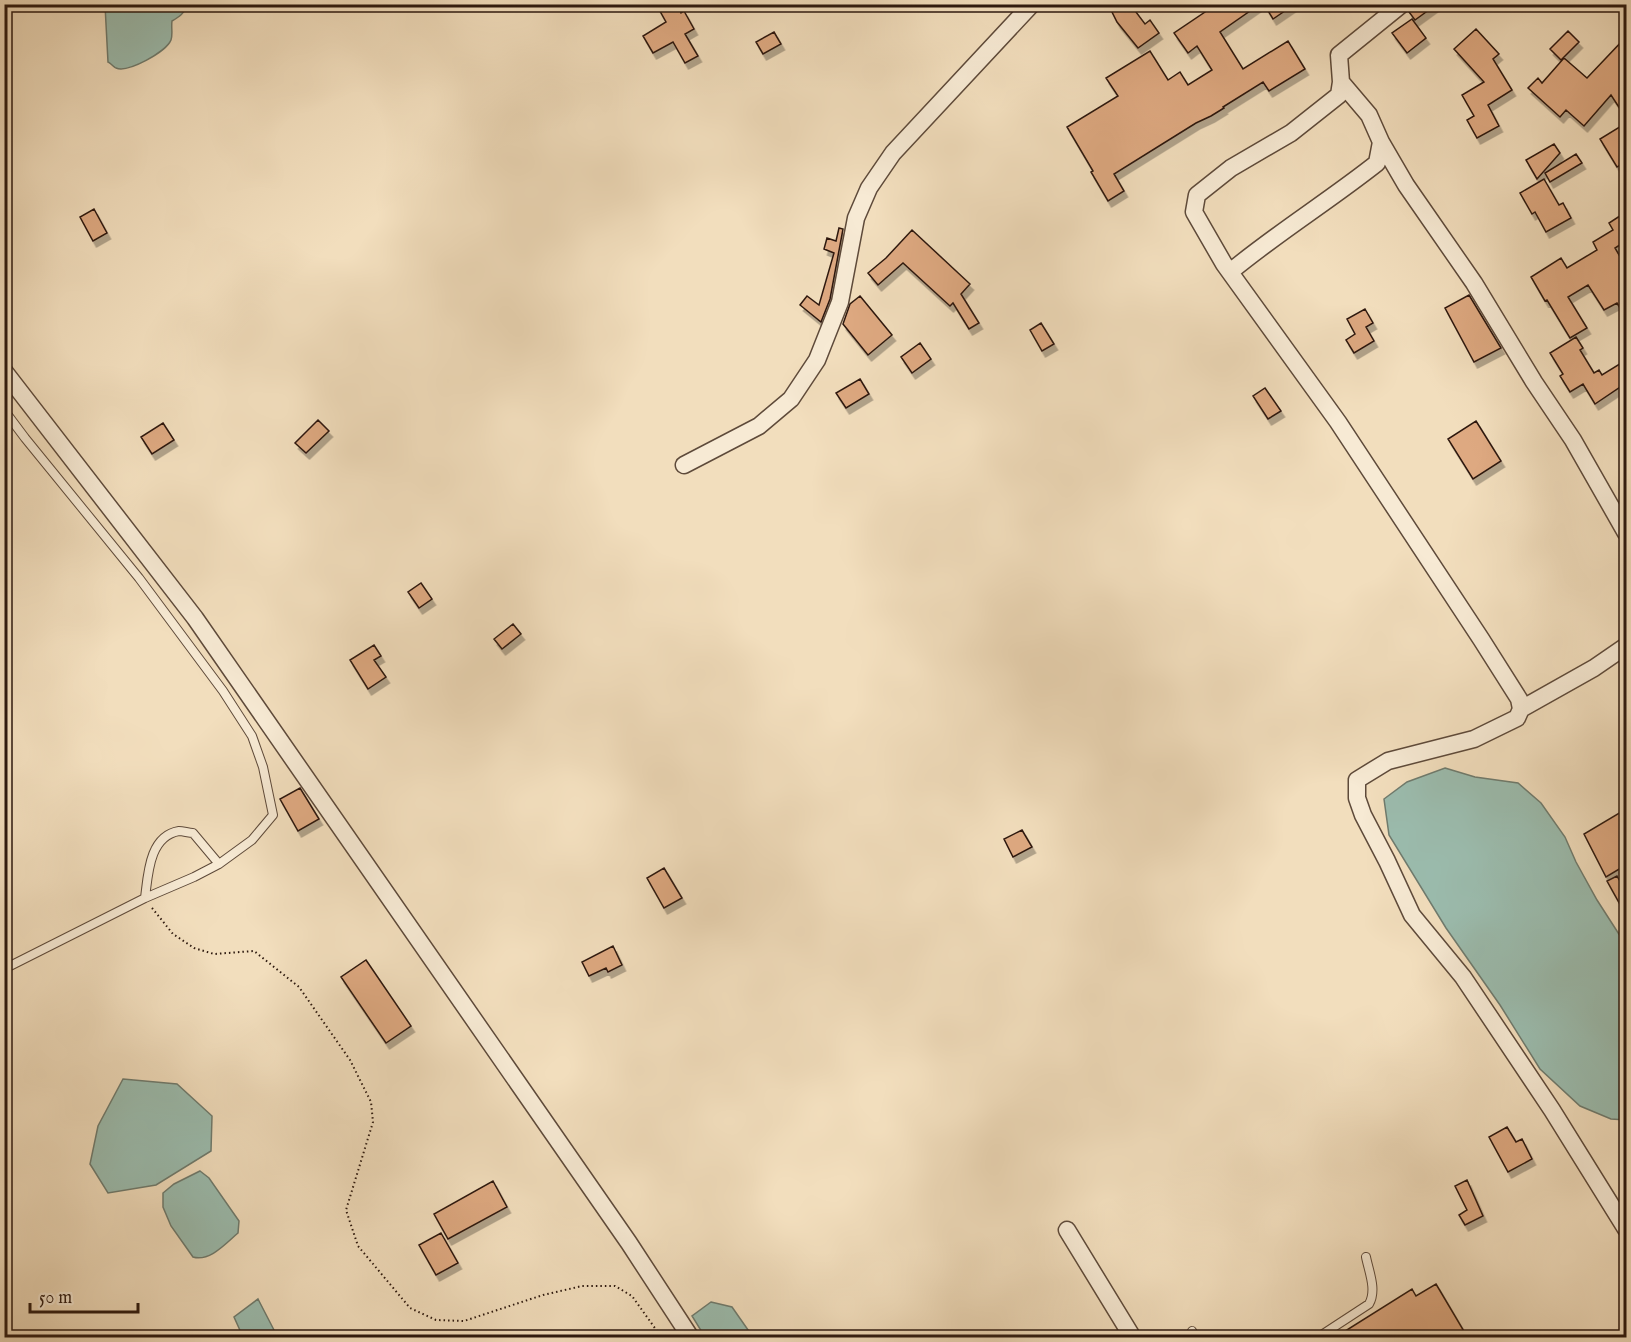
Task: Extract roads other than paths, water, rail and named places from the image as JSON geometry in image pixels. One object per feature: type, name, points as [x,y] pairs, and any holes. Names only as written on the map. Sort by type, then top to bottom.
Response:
[{"type":"street","points":[[684,465],[759,426],[791,399],[817,360],[840,302],[856,218],[869,188],[893,153],[1032,4]]},
{"type":"street","points":[[1402,4],[1339,55],[1341,82],[1339,95],[1291,134],[1232,168],[1197,195],[1194,212],[1230,272],[1344,432],[1519,699],[1521,709],[1517,718],[1474,739],[1388,761],[1357,780],[1357,798],[1363,815],[1412,915],[1463,977],[1552,1110],[1626,1229]]},
{"type":"street","points":[[1341,82],[1369,115],[1381,142],[1406,185],[1474,283],[1534,382],[1573,440],[1626,533]]},
{"type":"street","points":[[1230,272],[1261,246],[1377,163],[1381,142]]},
{"type":"street","points":[[4,371],[202,627],[629,1243],[691,1338]]},
{"type":"street","points":[[1521,709],[1594,668],[1626,646]]},
{"type":"street","points":[[1067,1230],[1133,1338]]},
{"type":"lane","points":[[4,410],[139,578],[223,691],[252,736],[263,767],[273,815],[252,840],[219,864],[194,878],[145,898],[4,969]]},
{"type":"lane","points":[[145,898],[148,870],[154,851],[163,838],[179,831],[193,833],[219,864]]},
{"type":"lane","points":[[1317,1338],[1369,1304],[1373,1297],[1373,1288],[1366,1257]]}]
